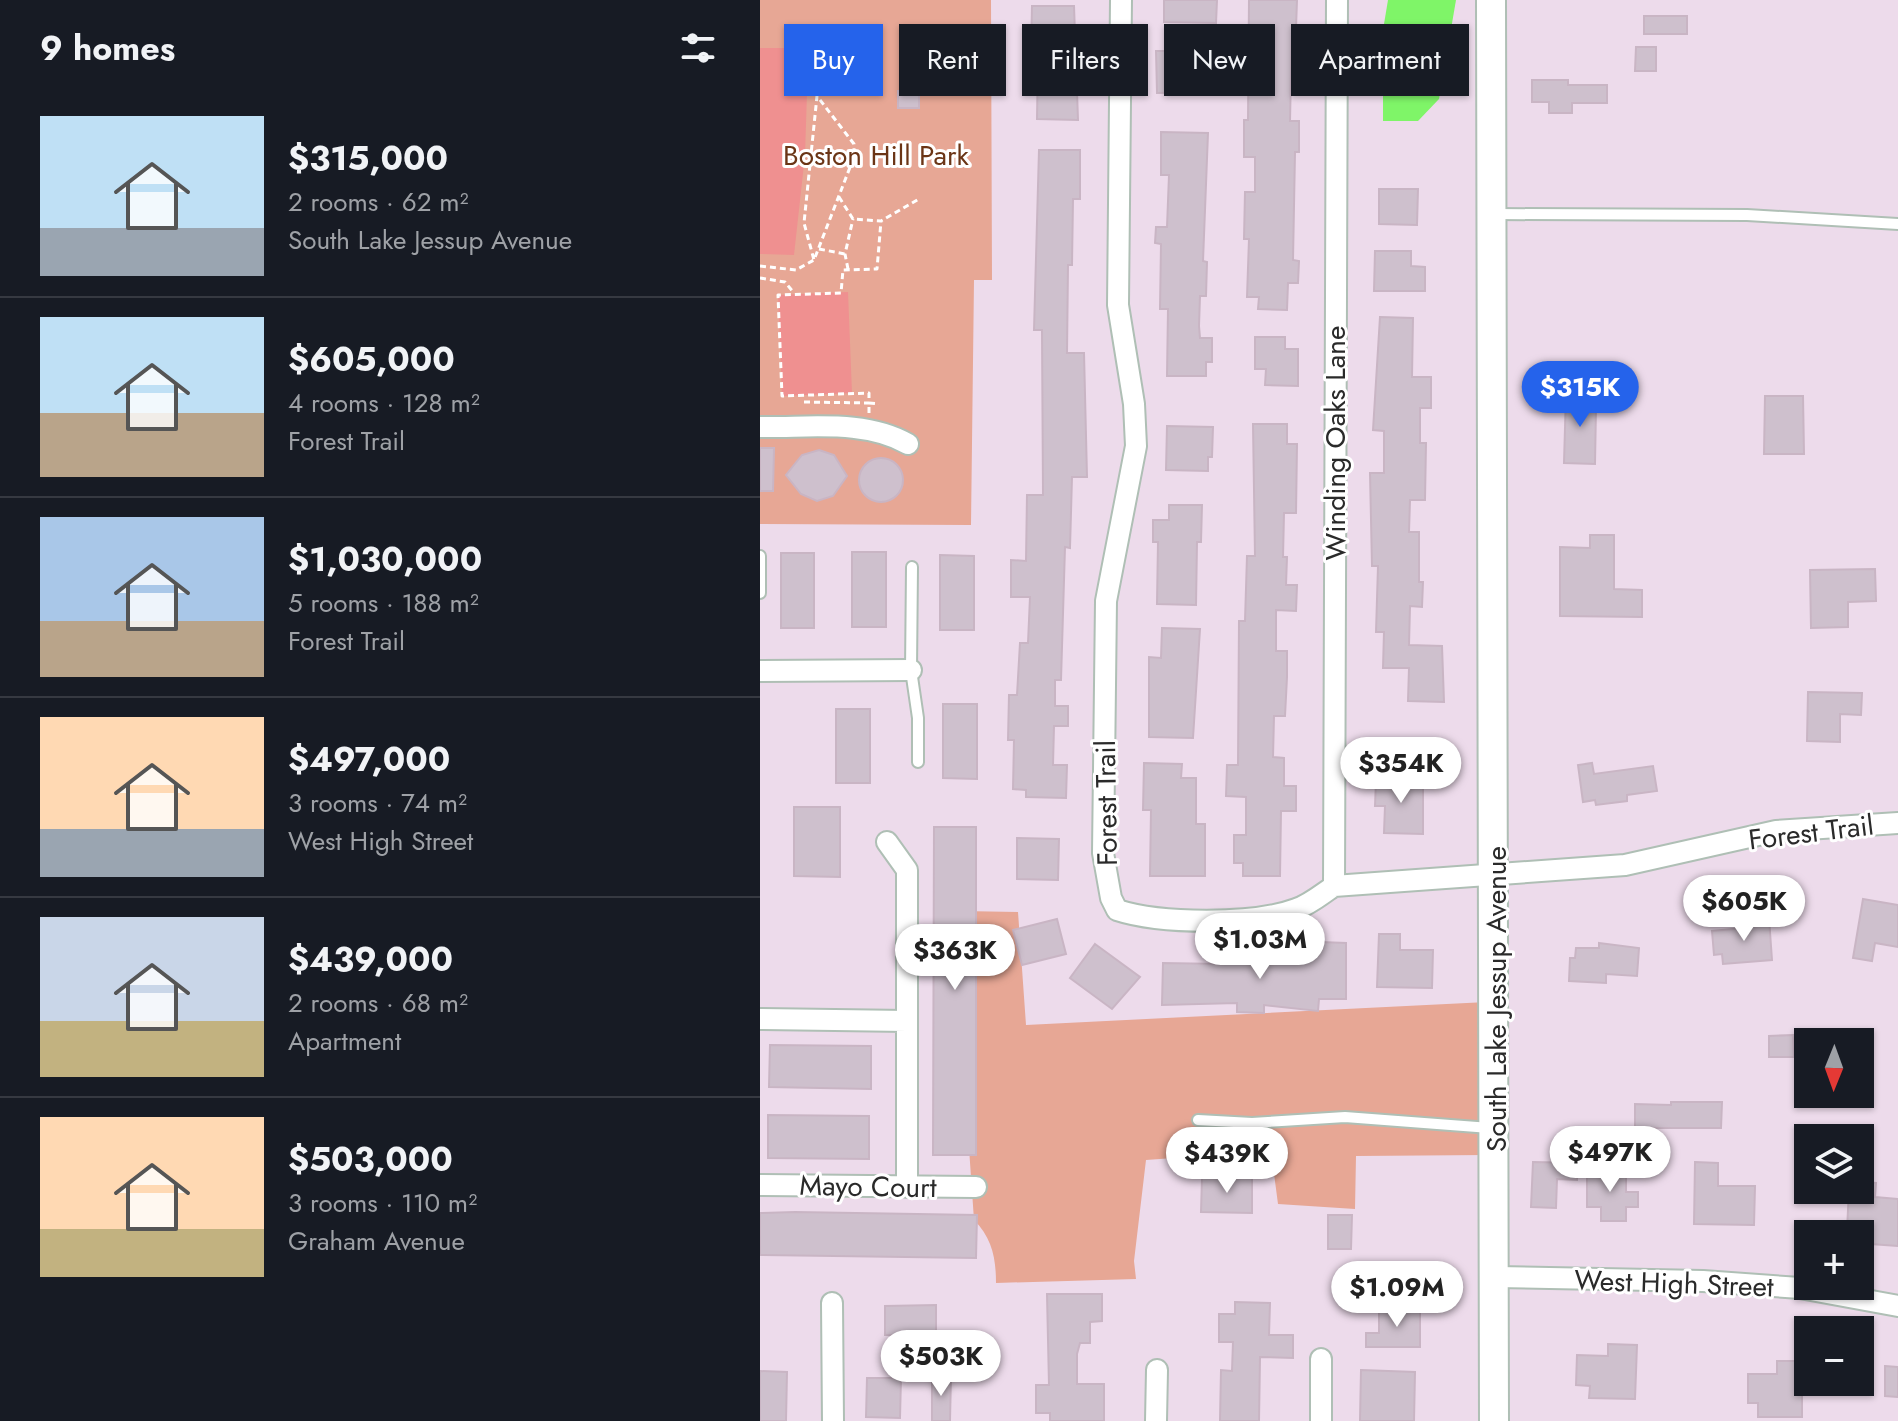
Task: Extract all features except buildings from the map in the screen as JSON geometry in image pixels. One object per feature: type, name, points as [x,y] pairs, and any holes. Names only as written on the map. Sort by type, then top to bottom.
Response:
[{"type":"street","name":"Forest Trail","points":[[1121,0],[1118,305],[1134,404],[1136,446],[1106,601],[1103,853],[1111,898],[1117,910],[1139,917],[1225,919],[1271,916],[1299,909],[1334,886],[1625,865],[1776,831],[1898,823]]},
{"type":"street","name":"Winding Oaks Lane","points":[[1334,886],[1337,0]]},
{"type":"street","name":"South Lake Jessup Avenue","points":[[1491,0],[1496,875],[1494,1421]]},
{"type":"street","points":[[760,427],[869,428],[891,434],[908,444]]},
{"type":"street","points":[[760,671],[911,670]]},
{"type":"street","points":[[887,842],[907,870],[907,1187]]},
{"type":"street","points":[[760,1019],[907,1021]]},
{"type":"street","name":"Mayo Court","points":[[760,1185],[976,1187]]},
{"type":"street","name":"West High Street","points":[[1496,1277],[1703,1281],[1800,1288],[1898,1306]]},
{"type":"street","points":[[832,1303],[833,1421]]},
{"type":"street","points":[[1321,1359],[1321,1421]]},
{"type":"street","points":[[1156,1421],[1157,1370]]},
{"type":"lane","points":[[1492,214],[1747,215],[1898,224]]},
{"type":"lane","points":[[760,556],[760,593]]},
{"type":"lane","points":[[912,567],[911,670],[918,718],[918,762]]},
{"type":"lane","points":[[1198,1120],[1252,1123],[1345,1117],[1496,1129]]},
{"type":"path","points":[[760,266],[796,270],[814,260],[856,151],[824,101],[817,96],[804,223],[814,260]]},
{"type":"path","points":[[839,197],[853,219],[845,254],[848,269]]},
{"type":"path","points":[[853,219],[881,221],[919,199]]},
{"type":"path","points":[[804,402],[869,403],[869,393],[782,396],[778,295],[841,293],[841,272],[848,269],[877,269],[881,221]]},
{"type":"path","points":[[819,249],[845,254]]},
{"type":"path","points":[[760,278],[785,282],[792,287],[794,295]]},
{"type":"green space","name":"Boston Hill Park","points":[[760,0],[991,0],[991,24],[899,24],[899,96],[991,96],[992,280],[974,280],[971,525],[760,524]]},
{"type":"green space","points":[[961,911],[1018,912],[1026,1025],[1487,1002],[1487,1155],[1356,1156],[1355,1209],[1278,1204],[1271,1151],[1146,1160],[1134,1261],[1136,1279],[996,1283],[992,1249],[974,1220],[957,975]]},
{"type":"shaded area","points":[[1388,0],[1456,0],[1452,24],[1384,24]]},
{"type":"shaded area","points":[[760,48],[784,48],[784,96],[807,96],[805,155],[794,255],[760,254]]},
{"type":"shaded area","points":[[1383,96],[1440,96],[1418,121],[1383,121]]},
{"type":"shaded area","points":[[848,292],[852,393],[782,396],[778,295]]}]
